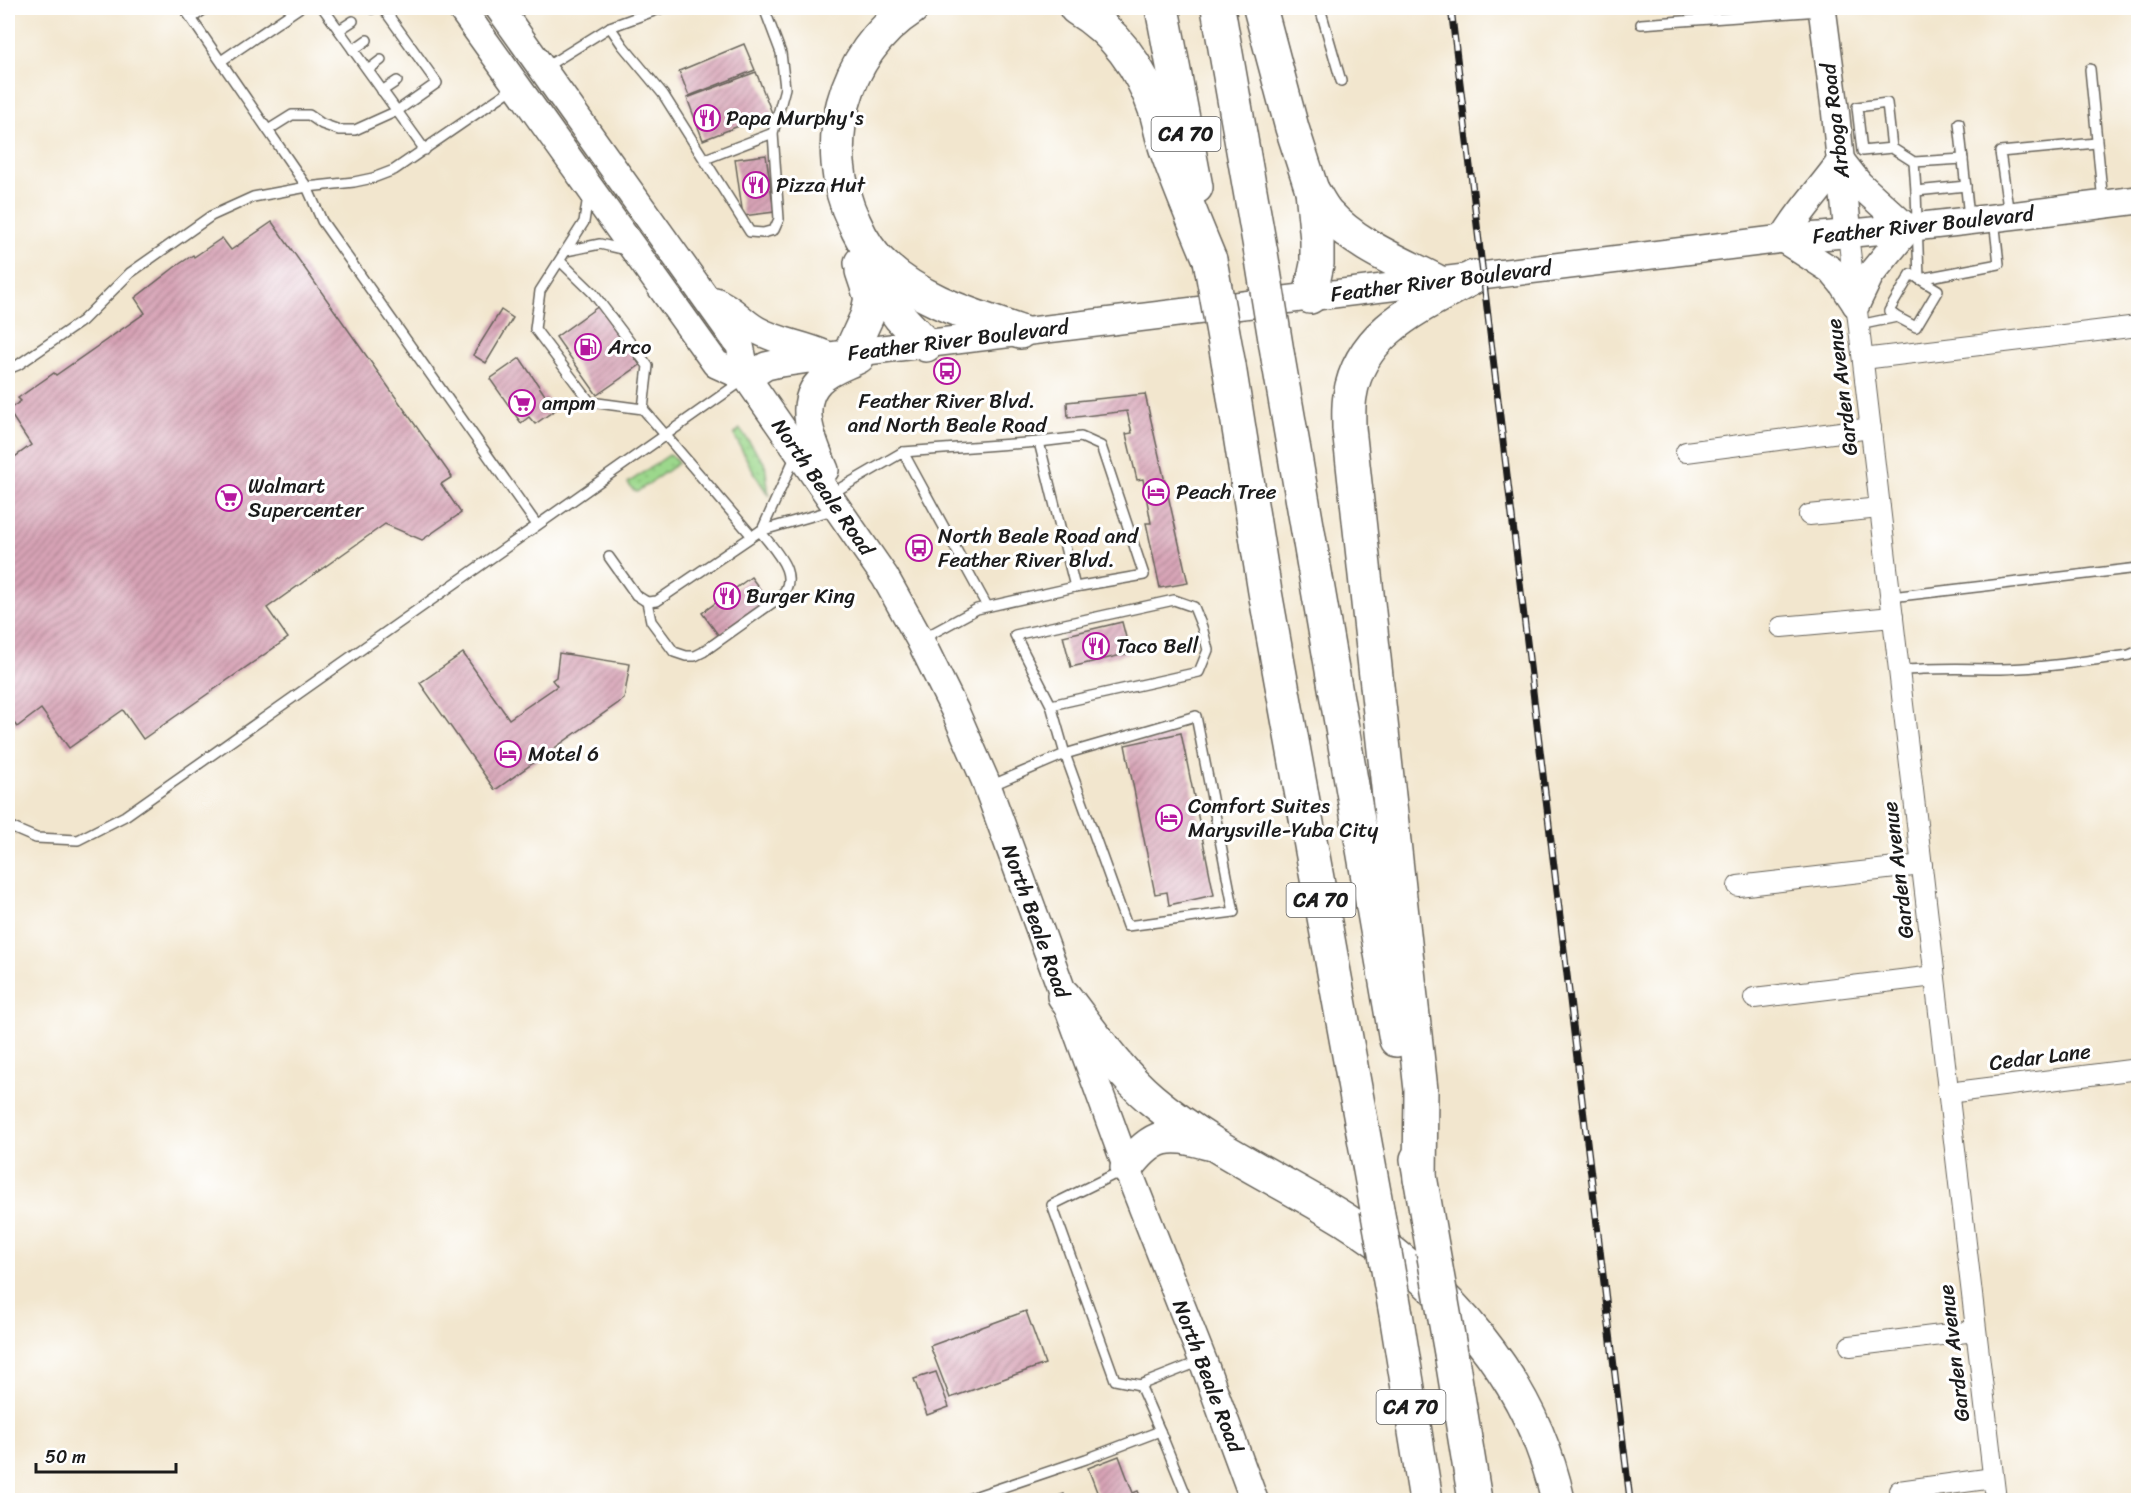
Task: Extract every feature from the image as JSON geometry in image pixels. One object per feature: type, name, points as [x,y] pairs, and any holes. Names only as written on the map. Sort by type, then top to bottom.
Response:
[{"type":"highway","points":[[886,8],[847,56],[829,92],[822,119],[819,155],[823,180],[837,225],[859,261],[900,317],[926,345]]},
{"type":"highway","points":[[912,8],[896,18],[874,41],[856,69],[839,117],[836,135],[837,163],[848,211],[861,237],[882,266],[910,288],[949,307],[1020,332]]},
{"type":"highway","points":[[1076,8],[1102,25],[1127,53],[1143,81],[1155,111],[1166,150],[1210,260]]},
{"type":"highway","name":"CA 70","points":[[1162,8],[1229,366],[1265,592],[1396,1314],[1426,1500]]},
{"type":"highway","name":"CA 70","points":[[1218,8],[1452,1353],[1475,1500]]},
{"type":"highway","points":[[1260,8],[1292,128],[1312,190],[1317,264],[1310,297]]},
{"type":"highway","points":[[1312,190],[1327,212],[1349,233],[1372,249],[1438,282]]},
{"type":"highway","points":[[853,353],[871,298],[859,261]]},
{"type":"highway","points":[[1420,1179],[1421,1090],[1350,440],[1350,397],[1356,372],[1372,344],[1392,324],[1474,277]]},
{"type":"highway","points":[[1064,996],[1129,1078],[1152,1100],[1213,1145],[1345,1220],[1410,1267],[1464,1317],[1512,1384],[1535,1428],[1558,1500]]},
{"type":"highway","points":[[1127,1168],[1138,1153],[1164,1137],[1183,1136],[1213,1145]]},
{"type":"main road","name":"North Beale Road","points":[[500,8],[740,346],[747,378],[836,500],[885,577],[920,640],[955,711],[987,787],[1127,1168],[1203,1360],[1254,1500]]},
{"type":"main road","name":"Arboga Road","points":[[1822,9],[1846,107],[1848,234]]},
{"type":"main road","points":[[463,16],[590,184],[716,364],[747,378]]},
{"type":"main road","points":[[1847,155],[1859,184],[1913,228],[1870,275],[1858,315]]},
{"type":"main road","points":[[1847,155],[1794,220],[1783,240],[1831,270],[1842,283],[1858,315]]},
{"type":"main road","name":"Feather River Boulevard","points":[[747,378],[766,366],[853,353],[1783,240],[1913,228],[2139,200]]},
{"type":"main road","points":[[705,297],[729,307],[757,330],[853,353]]},
{"type":"main road","points":[[836,500],[814,445],[807,410],[809,397],[819,382],[853,353]]},
{"type":"street","name":"Garden Avenue","points":[[1848,234],[1996,1500]]},
{"type":"street","points":[[1863,358],[2139,326]]},
{"type":"street","points":[[1686,452],[1871,428]]},
{"type":"street","points":[[1809,514],[1880,508]]},
{"type":"street","points":[[1781,627],[1893,617]]},
{"type":"street","points":[[1738,886],[1922,865]]},
{"type":"street","points":[[1754,998],[1934,976]]},
{"type":"street","name":"Cedar Lane","points":[[1948,1093],[2139,1070]]},
{"type":"street","points":[[1850,1346],[1975,1332]]},
{"type":"street","points":[[1899,1491],[1993,1478]]},
{"type":"lane","points":[[184,8],[307,187],[322,221],[537,525]]},
{"type":"lane","points":[[192,18],[206,8]]},
{"type":"lane","points":[[221,61],[299,8]]},
{"type":"lane","points":[[268,130],[292,115],[309,115],[322,124],[339,130],[355,130],[397,111],[437,83],[423,64],[404,45],[390,25],[384,8]]},
{"type":"lane","points":[[543,69],[610,27],[662,8]]},
{"type":"lane","points":[[610,27],[622,46],[663,94],[750,232],[763,233],[774,230],[779,219],[773,134],[785,88],[781,53],[764,8]]},
{"type":"lane","points":[[1320,8],[1341,81]]},
{"type":"lane","points":[[327,9],[339,30],[425,150]]},
{"type":"lane","points":[[1641,24],[1822,9]]},
{"type":"lane","points":[[339,30],[353,21]]},
{"type":"lane","points":[[353,50],[367,40]]},
{"type":"lane","points":[[368,70],[381,60]]},
{"type":"lane","points":[[414,70],[423,64]]},
{"type":"lane","points":[[2090,69],[2103,204]]},
{"type":"lane","points":[[382,91],[397,81]]},
{"type":"lane","points":[[8,369],[18,365],[82,321],[130,273],[211,216],[253,197],[307,187],[354,182],[394,170],[518,86]]},
{"type":"lane","points":[[1846,107],[1887,104],[1892,148]]},
{"type":"lane","points":[[1959,123],[1966,186],[1991,217]]},
{"type":"lane","points":[[705,159],[773,134]]},
{"type":"lane","points":[[1919,279],[1999,264],[1991,217],[2000,153],[2096,142]]},
{"type":"lane","points":[[1847,155],[1892,148],[1914,162],[1963,159]]},
{"type":"lane","points":[[1914,162],[1916,191],[1913,228],[1919,279]]},
{"type":"lane","points":[[590,184],[584,222],[540,291],[535,329],[590,402],[643,409],[758,532],[785,564],[788,572],[787,588],[779,598],[695,656],[674,652],[651,621],[647,602]]},
{"type":"lane","points":[[1916,191],[1966,186]]},
{"type":"lane","points":[[566,251],[600,244],[638,253]]},
{"type":"lane","points":[[560,261],[593,293],[648,366],[643,409]]},
{"type":"lane","points":[[1911,274],[1938,290],[1916,327],[1897,316],[1889,311],[1911,274]]},
{"type":"lane","points":[[1858,315],[1897,316]]},
{"type":"lane","points":[[8,826],[36,838],[78,840],[125,816],[747,378]]},
{"type":"lane","points":[[609,557],[636,595],[647,602],[657,601],[758,532],[836,500],[903,452],[1081,437],[1101,446],[1144,575],[987,606],[977,609],[920,640]]},
{"type":"lane","points":[[1039,442],[1075,587]]},
{"type":"lane","points":[[758,532],[798,450]]},
{"type":"lane","points":[[903,452],[987,606]]},
{"type":"lane","points":[[1891,597],[2139,568]]},
{"type":"lane","points":[[987,787],[1065,754],[1196,716],[1234,912],[1127,926],[1065,754],[1051,705],[1015,635],[1174,600],[1194,607],[1208,650],[1199,672],[1051,705]]},
{"type":"lane","points":[[1899,671],[1923,668],[2002,669],[2051,666],[2129,655],[2139,651]]},
{"type":"lane","points":[[1127,1168],[1052,1205],[1115,1380],[1140,1386],[1203,1360]]},
{"type":"lane","points":[[1140,1386],[1188,1500]]},
{"type":"lane","points":[[965,1500],[1160,1431]]},
{"type":"green space","points":[[740,429],[765,464],[769,496],[734,435]]},
{"type":"green space","points":[[669,455],[674,457],[678,463],[637,492],[633,490],[628,483]]},
{"type":"building","points":[[744,44],[755,70],[689,96],[679,71]]},
{"type":"building","points":[[756,72],[772,113],[703,140],[687,98]]},
{"type":"building","points":[[766,155],[774,212],[743,216],[735,159]]},
{"type":"building","name":"Walmart Supercenter","points":[[272,222],[452,477],[441,484],[461,513],[422,540],[385,524],[267,608],[288,638],[143,739],[123,710],[69,748],[41,709],[17,727],[11,719],[8,721],[8,462],[31,445],[8,410],[21,401],[18,398],[54,373],[56,375],[145,313],[135,298],[175,267],[222,238],[231,250]]},
{"type":"building","points":[[599,306],[640,365],[597,395],[556,337]]},
{"type":"building","points":[[501,310],[513,318],[486,363],[473,355]]},
{"type":"building","points":[[520,358],[555,410],[535,424],[529,417],[521,423],[490,379]]},
{"type":"building","name":"Peach Tree","points":[[1145,394],[1188,583],[1160,588],[1146,523],[1151,523],[1143,479],[1137,480],[1126,434],[1132,433],[1127,411],[1068,418],[1067,402]]},
{"type":"building","points":[[751,577],[768,600],[719,636],[702,613]]},
{"type":"building","points":[[1122,622],[1130,653],[1071,667],[1063,636]]},
{"type":"building","name":"Motel 6","points":[[463,653],[509,719],[557,686],[552,680],[556,677],[559,653],[630,664],[624,699],[495,790],[420,683]]},
{"type":"building","name":"Comfort Suites Marysville-Yuba City","points":[[1181,733],[1214,895],[1169,905],[1167,892],[1155,894],[1125,745]]},
{"type":"building","points":[[1026,1311],[1045,1364],[950,1398],[930,1346]]},
{"type":"building","points":[[936,1372],[949,1407],[927,1415],[914,1379]]},
{"type":"building","points":[[1119,1456],[1133,1493],[1138,1491],[1142,1500],[1100,1500],[1088,1468]]},
{"type":"building","points":[[1064,1494],[1066,1500],[1046,1500]]},
{"type":"railway","points":[[1451,8],[1630,1500]]},
{"type":"place","name":"Papa Murphy's","points":[[707,118]]},
{"type":"place","name":"Pizza Hut","points":[[756,185]]},
{"type":"place","name":"Arco","points":[[588,347]]},
{"type":"place","name":"Feather River Blvd. and North Beale Road","points":[[947,371]]},
{"type":"place","name":"ampm","points":[[522,403]]},
{"type":"place","name":"Peach Tree","points":[[1156,492]]},
{"type":"place","name":"Walmart Supercenter","points":[[229,498]]},
{"type":"place","name":"North Beale Road and Feather River Blvd.","points":[[919,548]]},
{"type":"place","name":"Burger King","points":[[727,596]]},
{"type":"place","name":"Taco Bell","points":[[1096,646]]},
{"type":"place","name":"Motel 6","points":[[508,754]]},
{"type":"place","name":"Comfort Suites Marysville-Yuba City","points":[[1169,818]]}]
